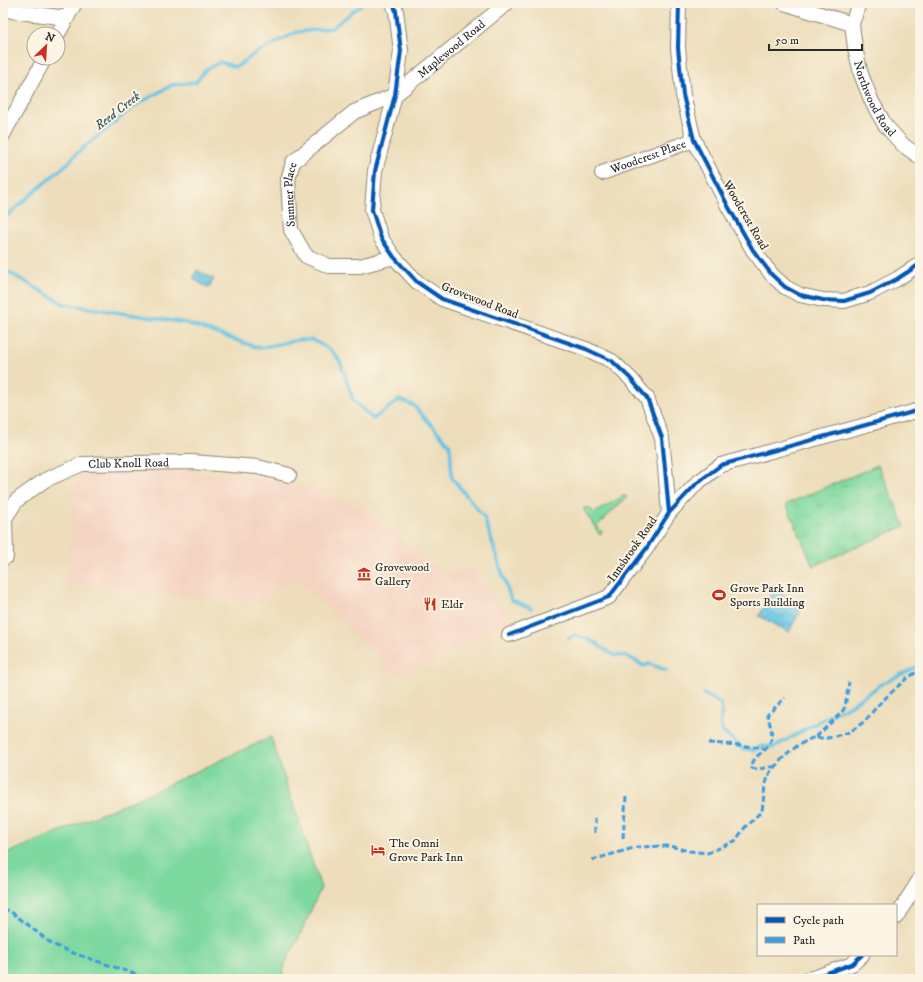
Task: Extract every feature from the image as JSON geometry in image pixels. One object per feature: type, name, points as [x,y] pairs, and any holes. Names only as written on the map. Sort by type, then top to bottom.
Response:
[{"type":"street","points":[[62,26],[75,3]]},
{"type":"street","name":"Grovewood Road","points":[[393,3],[396,10],[401,51],[395,95],[375,172],[372,210],[381,238],[394,257],[417,282],[442,298],[586,348],[612,361],[630,378],[647,398],[662,438],[669,513]]},
{"type":"street","name":"Maplewood Road","points":[[395,95],[507,3]]},
{"type":"street","name":"Woodcrest Road","points":[[679,3],[678,48],[683,95],[694,140],[728,206],[753,250],[772,276],[800,295],[823,300],[844,301],[870,293],[897,279],[920,264]]},
{"type":"street","points":[[784,3],[852,24]]},
{"type":"street","name":"Northwood Road","points":[[859,3],[852,24],[855,48],[861,74],[872,102],[886,125],[903,145],[920,157]]},
{"type":"street","points":[[3,9],[67,18]]},
{"type":"street","points":[[3,135],[41,66]]},
{"type":"street","name":"Sumner Place","points":[[394,257],[360,266],[329,266],[306,256],[291,230],[288,180],[293,162],[354,112],[395,95]]},
{"type":"street","name":"Woodcrest Place","points":[[602,173],[694,140]]},
{"type":"street","name":"Innsbrook Road","points":[[509,635],[609,597],[646,549],[669,513],[697,483],[721,465],[920,410]]},
{"type":"street","name":"Club Knoll Road","points":[[3,558],[6,557],[5,518],[17,500],[45,480],[82,464],[191,462],[258,467],[289,475]]},
{"type":"street","points":[[897,916],[920,879]]},
{"type":"street","points":[[808,979],[852,964],[861,956]]},
{"type":"shaded area","points":[[116,467],[261,477],[315,490],[369,511],[444,575],[470,568],[512,621],[399,677],[295,578],[262,602],[66,584],[77,472]]},
{"type":"green space","points":[[878,465],[905,526],[813,566],[786,504]]},
{"type":"green space","points":[[623,496],[627,497],[597,526],[602,531],[601,534],[599,534],[584,508],[590,508],[594,513]]},
{"type":"green space","points":[[271,737],[321,888],[286,963],[282,979],[3,979],[3,855],[137,799]]},
{"type":"water","points":[[197,270],[214,279],[209,288],[193,279]]},
{"type":"water","points":[[774,589],[803,606],[789,632],[759,616]]},
{"type":"waterway","name":"Reed Creek","points":[[3,219],[69,162],[77,153],[136,105],[172,85],[196,82],[205,70],[220,62],[236,67],[256,53],[297,32],[332,28],[363,3]]},
{"type":"waterway","points":[[3,269],[64,304],[186,323],[259,348],[298,340],[312,340],[331,350],[340,361],[353,400],[373,419],[399,400],[413,405],[450,445],[452,478],[484,517],[511,600],[531,608]]},
{"type":"waterway","points":[[568,639],[576,635],[596,643],[614,655],[627,656],[644,666],[649,664],[666,670]]},
{"type":"waterway","points":[[704,694],[721,704],[722,712],[720,725],[724,733],[742,748],[752,750],[763,746],[774,747],[846,708],[882,684],[920,665]]},
{"type":"marked path","points":[[592,860],[637,847],[670,846],[689,851],[708,853],[735,841],[746,826],[762,811],[765,786],[770,772],[783,758],[797,746],[812,738],[828,738],[850,732],[865,721],[879,704],[907,678],[920,670]]},
{"type":"marked path","points":[[816,737],[842,712],[845,707],[849,682]]},
{"type":"marked path","points":[[775,767],[758,769],[752,768],[754,760],[766,749],[771,740],[771,729],[767,715],[785,698]]},
{"type":"marked path","points":[[708,743],[740,745],[764,749]]},
{"type":"marked path","points":[[623,838],[626,797]]},
{"type":"marked path","points":[[595,818],[595,834]]},
{"type":"marked path","points":[[3,909],[10,911],[52,944],[73,953],[150,979]]},
{"type":"cycle path","points":[[393,3],[396,11],[401,51],[395,95],[375,171],[372,210],[381,238],[394,257],[417,282],[442,299],[586,349],[612,361],[630,378],[647,398],[662,438],[669,513]]},
{"type":"cycle path","points":[[679,3],[678,48],[683,95],[694,140],[728,206],[753,250],[772,275],[785,287],[800,295],[823,300],[844,301],[870,293],[897,279],[920,264]]},
{"type":"cycle path","points":[[509,635],[609,597],[646,549],[669,513],[697,483],[721,465],[920,410]]},
{"type":"cycle path","points":[[808,979],[852,964],[861,956]]},
{"type":"place","name":"Grovewood Gallery","points":[[364,574]]},
{"type":"place","name":"Grove Park Inn Sports Building","points":[[719,595]]},
{"type":"place","name":"Eldr","points":[[430,604]]},
{"type":"place","name":"The Omni Grove Park Inn","points":[[378,850]]}]
